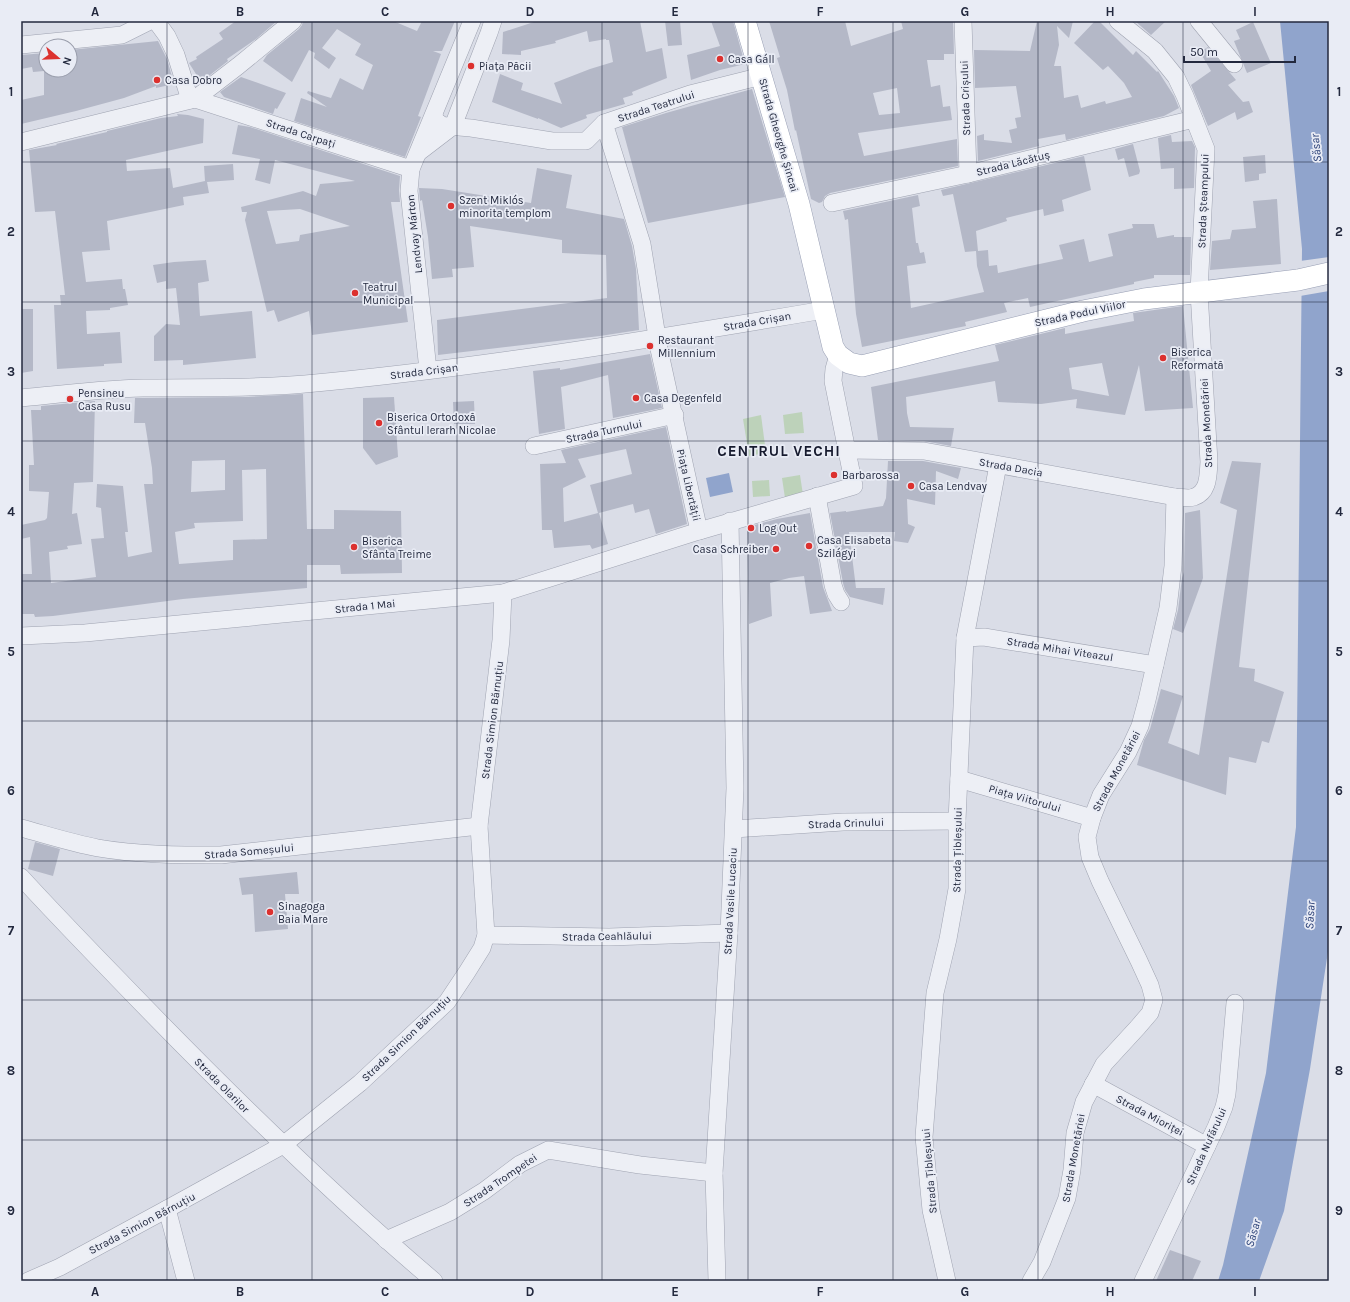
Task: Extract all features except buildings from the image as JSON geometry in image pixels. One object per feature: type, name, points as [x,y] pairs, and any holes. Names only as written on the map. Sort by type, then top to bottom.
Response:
[{"type":"main road","name":"Strada Gheorghe Șincai","points":[[745,21],[800,204],[833,346],[838,355]]},
{"type":"main road","name":"Strada Podul Viilor","points":[[838,355],[849,363],[862,366],[1083,311],[1199,292],[1298,280],[1329,273]]},
{"type":"street","points":[[21,45],[122,35],[150,21]]},
{"type":"street","points":[[156,21],[167,36],[176,55],[192,100]]},
{"type":"street","points":[[21,142],[192,100],[238,66],[293,21]]},
{"type":"street","points":[[411,169],[472,21]]},
{"type":"street","points":[[419,152],[453,126],[493,21]]},
{"type":"street","name":"Strada Crișului","points":[[963,21],[968,174]]},
{"type":"street","name":"Strada Șteampului","points":[[1118,21],[1155,50],[1176,77],[1206,149],[1199,292]]},
{"type":"street","points":[[1199,21],[1234,64]]},
{"type":"street","name":"Strada Teatrului","points":[[642,244],[604,123],[690,94],[762,76]]},
{"type":"street","name":"Strada Carpați","points":[[192,100],[411,169]]},
{"type":"street","points":[[434,116],[436,121],[442,125],[552,141],[569,142],[586,140],[604,123]]},
{"type":"street","name":"Strada Lăcătuș","points":[[832,203],[968,174],[1194,119]]},
{"type":"street","name":"Lendvay Márton","points":[[411,169],[409,191],[428,370]]},
{"type":"street","name":"Piața Libertății","points":[[642,244],[657,338],[699,531],[854,486],[833,381],[834,369],[838,355]]},
{"type":"street","name":"Strada Monetăriei","points":[[1031,1281],[1042,1262],[1067,1198],[1072,1170],[1075,1133],[1084,1102],[1104,1064],[1150,1013],[1154,1000],[1150,984],[1100,881],[1090,857],[1087,837],[1092,818],[1101,795],[1128,752],[1140,726],[1168,608],[1172,566],[1175,497],[1193,498],[1205,490],[1208,478],[1209,462],[1199,292]]},
{"type":"street","name":"Strada Crișan","points":[[21,398],[99,390],[142,388],[220,388],[302,384],[405,374],[657,338],[824,310]]},
{"type":"street","name":"Strada Turnului","points":[[534,446],[674,416]]},
{"type":"street","name":"Strada Dacia","points":[[847,450],[924,451],[1175,497]]},
{"type":"street","name":"Strada Țibleșului","points":[[947,1281],[931,1210],[924,1137],[934,993],[948,939],[957,889],[957,821],[965,638],[998,465]]},
{"type":"street","points":[[817,496],[836,594],[841,602]]},
{"type":"street","name":"Strada Vasile Lucaciu","points":[[717,1281],[714,1173],[729,934],[735,788],[730,522]]},
{"type":"street","name":"Strada 1 Mai","points":[[21,636],[85,633],[503,593],[699,531]]},
{"type":"street","name":"Strada Simion Bărnuțiu","points":[[28,1281],[60,1267],[167,1210],[283,1145],[360,1083],[447,1002],[482,948],[486,935],[479,826],[501,640],[503,593]]},
{"type":"street","name":"Strada Mihai Viteazul","points":[[965,638],[984,637],[1155,665]]},
{"type":"street","name":"Piața Viitorului","points":[[959,779],[1092,818]]},
{"type":"street","name":"Strada Crinului","points":[[734,829],[843,822],[957,821]]},
{"type":"street","name":"Strada Someșului","points":[[21,828],[97,848],[181,856],[221,855],[479,826]]},
{"type":"street","name":"Strada Olarilor","points":[[21,877],[180,1043],[283,1145],[386,1240],[434,1281]]},
{"type":"street","name":"Strada Ceahlăului","points":[[486,935],[608,936],[729,934]]},
{"type":"street","name":"Strada Nufărului","points":[[1143,1281],[1224,1107],[1227,1094],[1235,1003]]},
{"type":"street","name":"Strada Mioriței","points":[[1093,1084],[1207,1146]]},
{"type":"street","name":"Strada Trompetei","points":[[386,1240],[450,1212],[484,1191],[520,1164],[548,1150],[640,1165],[714,1173]]},
{"type":"street","points":[[167,1210],[186,1281]]},
{"type":"green space","points":[[802,412],[804,433],[785,434],[783,415]]},
{"type":"green space","points":[[761,415],[766,453],[749,456],[743,419]]},
{"type":"green space","points":[[800,475],[803,495],[785,498],[782,478]]},
{"type":"green space","points":[[769,480],[770,496],[753,497],[752,481]]},
{"type":"water","name":"Săsar","points":[[1280,21],[1329,21],[1329,945],[1310,1069],[1284,1211],[1259,1281],[1218,1281],[1223,1265],[1266,1073],[1296,827],[1302,249]]},
{"type":"water","points":[[729,473],[733,492],[710,497],[706,478]]},
{"type":"pier","points":[[1329,257],[1329,291],[1300,296],[1300,261]]},
{"type":"place","name":"Casa Gáll","points":[[720,59]]},
{"type":"place","name":"Piața Păcii","points":[[471,66]]},
{"type":"place","name":"Casa Dobro","points":[[157,80]]},
{"type":"place","name":"Szent Miklós minorita templom","points":[[451,206]]},
{"type":"place","name":"Teatrul Municipal","points":[[355,293]]},
{"type":"place","name":"Restaurant Millennium","points":[[650,346]]},
{"type":"place","name":"Biserica Reformată","points":[[1163,358]]},
{"type":"place","name":"Casa Degenfeld","points":[[636,398]]},
{"type":"place","name":"Pensineu Casa Rusu","points":[[70,399]]},
{"type":"place","name":"Biserica Ortodoxă Sfântul Ierarh Nicolae","points":[[379,423]]},
{"type":"place","name":"Barbarossa","points":[[834,475]]},
{"type":"place","name":"Casa Lendvay","points":[[911,486]]},
{"type":"place","name":"Log Out","points":[[751,528]]},
{"type":"place","name":"Casa Elisabeta Szilágyi","points":[[809,546]]},
{"type":"place","name":"Biserica Sfânta Treime","points":[[354,547]]},
{"type":"place","name":"Casa Schreiber","points":[[776,549]]},
{"type":"place","name":"Sinagoga Baia Mare","points":[[270,912]]},
{"type":"district","name":"CENTRUL VECHI","points":[[779,451]]}]
